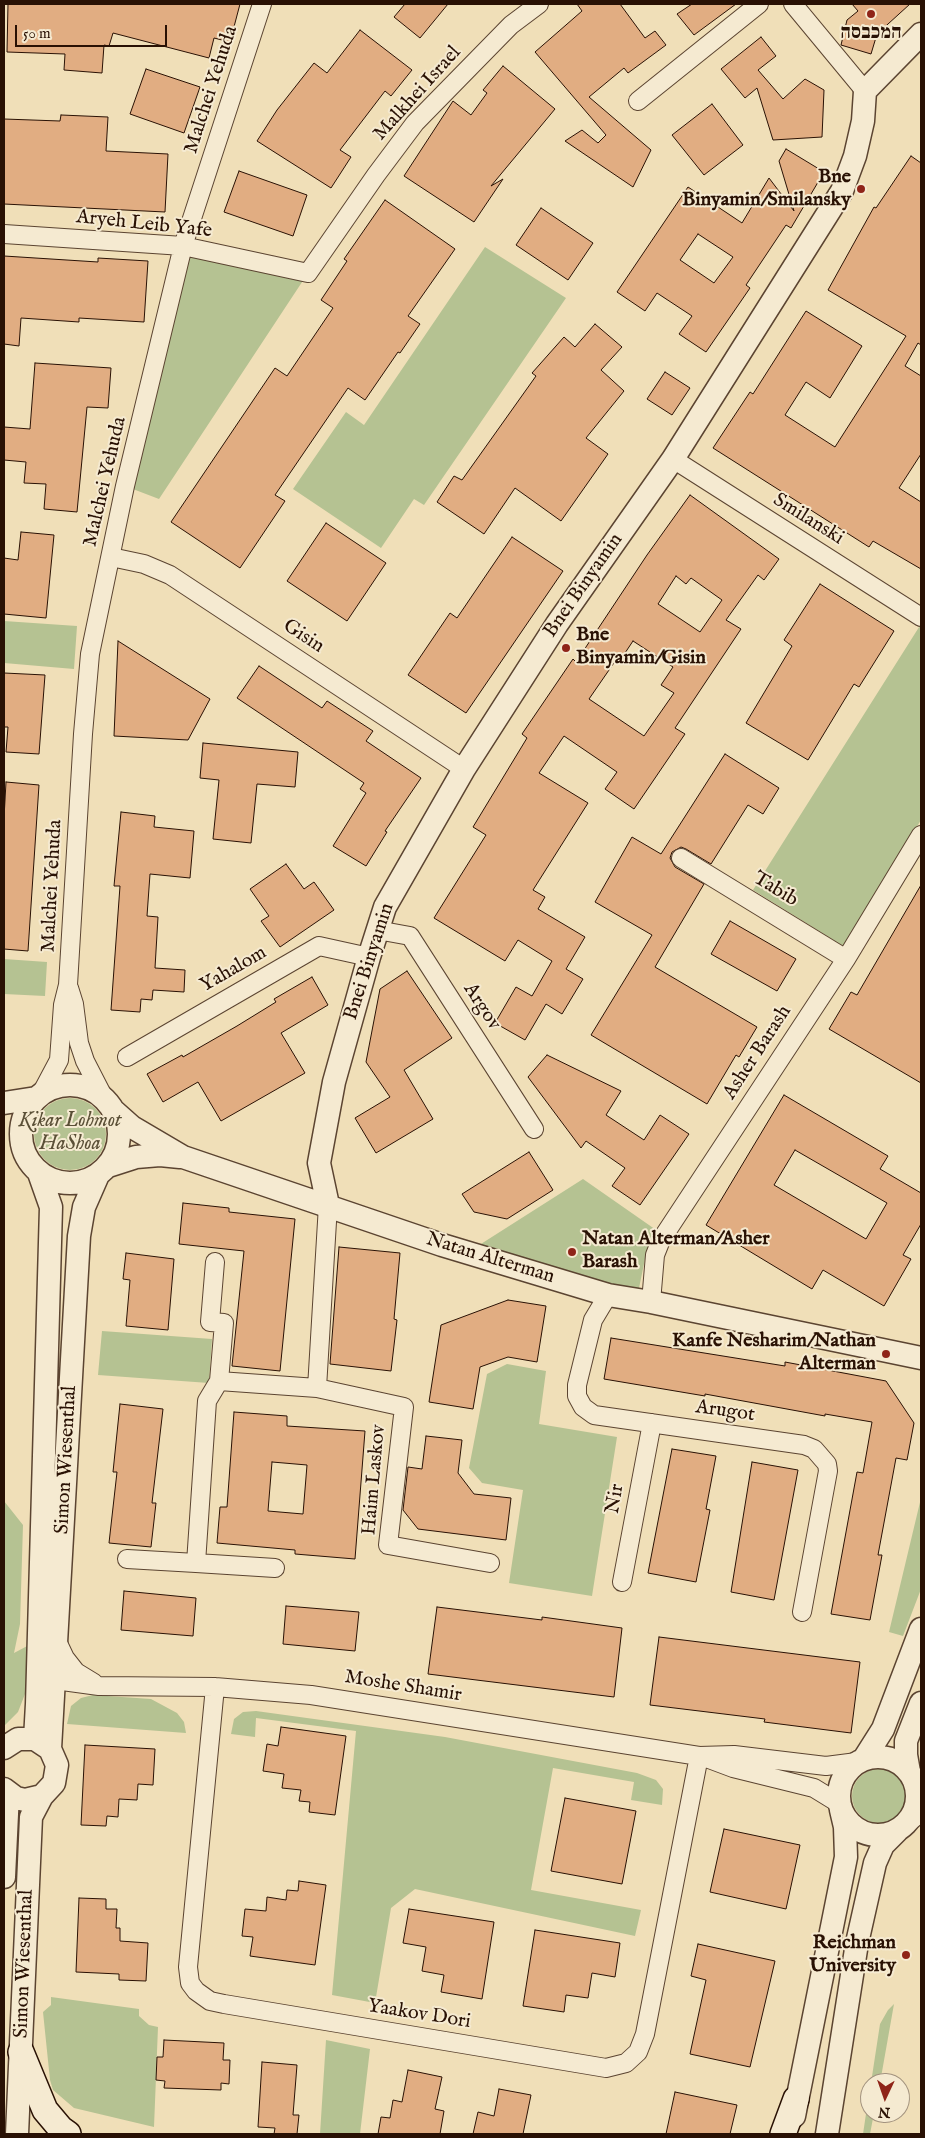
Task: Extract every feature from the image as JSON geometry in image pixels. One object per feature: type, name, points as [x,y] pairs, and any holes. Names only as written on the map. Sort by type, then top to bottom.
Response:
[{"type":"main road","points":[[21,2052],[45,2110],[61,2129],[68,2134]]},
{"type":"main road","points":[[783,2134],[796,2099]]},
{"type":"street","name":"Malchei Yehuda","points":[[39,1095],[59,1060],[63,1005],[68,985],[82,744],[90,654],[125,486],[183,246],[262,4]]},
{"type":"street","name":"Malkhei Israel","points":[[308,273],[376,175],[415,123],[511,25],[538,4]]},
{"type":"street","points":[[638,101],[759,4]]},
{"type":"street","points":[[793,4],[865,91],[921,34]]},
{"type":"street","name":"Bnei Binyamin","points":[[328,1205],[319,1163],[334,1082],[385,907],[464,769],[557,624],[673,459],[842,191],[855,156],[863,121],[865,91]]},
{"type":"street","name":"Aryeh Leib Yafe","points":[[4,234],[183,246],[308,273]]},
{"type":"street","name":"Smilanski","points":[[673,459],[921,617]]},
{"type":"street","name":"Gisin","points":[[111,557],[144,564],[170,575],[464,769]]},
{"type":"street","name":"Asher Barash","points":[[651,1302],[655,1255],[661,1240],[846,959],[921,835]]},
{"type":"street","name":"Tabib","points":[[681,858],[846,959]]},
{"type":"street","name":"Argov","points":[[377,930],[410,936],[534,1129]]},
{"type":"street","name":"Yahalom","points":[[127,1058],[319,946],[369,958]]},
{"type":"street","name":"Malchei Yehuda","points":[[68,985],[74,1004],[79,1044],[85,1061],[109,1104]]},
{"type":"street","points":[[4,1103],[39,1095],[57,1086],[72,1084],[84,1086],[109,1104],[119,1126],[119,1142],[115,1155],[103,1170],[86,1181],[70,1183],[52,1180],[34,1167],[4,1136]]},
{"type":"street","points":[[34,1167],[22,1147],[20,1131],[23,1116],[31,1102],[39,1095]]},
{"type":"street","name":"Natan Alterman","points":[[109,1104],[132,1127],[183,1157],[442,1244],[608,1294],[921,1358]]},
{"type":"street","name":"Natan Alterman","points":[[103,1170],[136,1157],[160,1155],[183,1157]]},
{"type":"street","name":"Simon Wiesenthal","points":[[17,2134],[31,1817],[42,1796],[54,1783],[57,1774],[55,1756],[42,1744],[39,1646],[51,1207],[34,1167]]},
{"type":"street","name":"Simon Wiesenthal","points":[[42,1744],[55,1680],[79,1236],[89,1191],[103,1170]]},
{"type":"street","points":[[316,1388],[328,1205]]},
{"type":"street","points":[[196,1563],[207,1402],[219,1382],[224,1323],[210,1322],[215,1262]]},
{"type":"street","name":"Arugot","points":[[608,1294],[593,1320],[577,1396],[583,1407],[594,1415],[804,1445],[814,1449],[827,1464],[828,1471],[802,1612]]},
{"type":"street","name":"Haim Laskov","points":[[219,1382],[316,1388],[404,1407],[388,1545],[490,1563]]},
{"type":"street","name":"Nir","points":[[622,1582],[652,1423]]},
{"type":"street","points":[[126,1559],[275,1568]]},
{"type":"street","points":[[792,2134],[796,2099],[846,1857],[840,1784],[847,1772],[861,1761],[883,1729],[921,1629]]},
{"type":"street","points":[[57,1641],[65,1658],[76,1672],[99,1686]]},
{"type":"street","name":"Moshe Shamir","points":[[55,1680],[99,1686],[215,1686],[364,1701],[699,1756],[733,1768],[814,1788],[841,1807]]},
{"type":"street","name":"Yaakov Dori","points":[[215,1686],[188,1967],[190,1983],[196,1992],[210,2001],[224,2004],[606,2068],[626,2063],[638,2052],[645,2034],[699,1756]]},
{"type":"street","points":[[827,2134],[857,1943],[875,1863],[883,1845],[908,1822],[918,1800],[914,1775],[906,1755],[906,1741],[921,1703]]},
{"type":"street","points":[[4,1748],[18,1740],[42,1744]]},
{"type":"street","name":"Moshe Shamir","points":[[699,1756],[734,1755],[826,1766],[861,1761]]},
{"type":"street","points":[[861,1761],[882,1756],[894,1759],[914,1775]]},
{"type":"street","points":[[6,1791],[25,1800],[42,1796]]},
{"type":"street","name":"Simon Wiesenthal","points":[[4,1877],[6,1791]]},
{"type":"street","points":[[841,1807],[848,1822],[859,1830],[871,1835],[885,1835],[908,1822]]},
{"type":"green space","points":[[183,246],[308,273],[159,499],[125,486]]},
{"type":"green space","points":[[485,247],[566,298],[424,505],[414,499],[381,548],[293,489],[346,412],[364,425]]},
{"type":"green space","points":[[4,621],[77,626],[74,669],[4,663]]},
{"type":"green space","points":[[921,624],[921,820],[843,946],[753,890]]},
{"type":"green space","points":[[4,959],[47,962],[45,996],[4,994]]},
{"type":"green space","name":"Kikar Lohmot HaShoa","points":[[77,1098],[96,1108],[104,1120],[106,1134],[104,1148],[96,1160],[84,1168],[63,1170],[44,1160],[36,1148],[34,1127],[44,1108],[56,1100]]},
{"type":"green space","points":[[583,1179],[659,1232],[646,1254],[637,1298],[473,1249]]},
{"type":"green space","points":[[102,1331],[212,1339],[209,1383],[98,1375]]},
{"type":"green space","points":[[507,1364],[546,1371],[539,1424],[617,1437],[592,1596],[509,1583],[523,1490],[482,1483],[469,1468],[487,1374]]},
{"type":"green space","points":[[921,1498],[921,1589],[903,1636],[889,1632]]},
{"type":"green space","points":[[4,1501],[23,1525],[20,1624],[14,1653],[31,1644],[25,1694],[18,1712],[4,1726]]},
{"type":"green space","points":[[93,1695],[151,1699],[177,1713],[184,1722],[186,1733],[67,1724],[71,1706],[81,1698]]},
{"type":"green space","points":[[256,1711],[445,1737],[637,1773],[656,1780],[663,1789],[662,1805],[631,1800],[634,1782],[553,1768],[531,1890],[641,1910],[635,1936],[415,1889],[391,1908],[375,2003],[332,1995],[356,1731],[256,1718],[255,1737],[231,1734],[234,1719],[243,1712]]},
{"type":"green space","points":[[874,1769],[884,1769],[894,1773],[902,1781],[906,1796],[902,1811],[894,1819],[884,1823],[874,1823],[864,1819],[856,1811],[852,1801],[852,1791],[856,1781],[864,1773]]},
{"type":"green space","points":[[51,1997],[139,2009],[139,2016],[149,2025],[158,2027],[154,2127],[74,2108],[53,2090],[50,2080],[43,2012],[51,2005]]},
{"type":"green space","points":[[894,2004],[882,2073],[873,2073],[880,2024]]},
{"type":"green space","points":[[326,2040],[370,2049],[360,2134],[320,2134]]},
{"type":"green space","points":[[865,2123],[872,2123],[870,2134],[863,2134]]},
{"type":"building","points":[[8,4],[240,4],[230,42],[214,38],[209,58],[113,33],[109,46],[104,45],[102,73],[64,70],[65,54],[7,52]]},
{"type":"building","points":[[405,4],[448,4],[420,38],[394,17]]},
{"type":"building","points":[[577,4],[620,4],[645,38],[655,31],[666,45],[628,73],[624,68],[589,97],[651,150],[633,187],[565,141],[582,130],[598,143],[606,135],[535,52],[582,11]]},
{"type":"building","points":[[692,4],[736,4],[694,35],[677,14]]},
{"type":"building","points":[[852,4],[910,4],[877,34],[871,54],[841,45],[847,20],[858,11]]},
{"type":"building","points":[[360,30],[412,70],[391,96],[385,91],[340,150],[351,157],[331,188],[257,141],[277,110],[314,63],[327,73]]},
{"type":"building","points":[[761,37],[776,56],[758,70],[783,99],[805,79],[824,90],[822,137],[773,140],[757,88],[745,98],[721,69]]},
{"type":"building","points":[[503,66],[555,109],[491,186],[503,179],[474,222],[404,176],[453,101],[471,115],[487,93],[483,90]]},
{"type":"building","points":[[146,69],[200,87],[184,133],[130,114]]},
{"type":"building","points":[[712,104],[743,145],[704,175],[672,135]]},
{"type":"building","points":[[61,115],[108,117],[106,151],[168,154],[165,212],[4,204],[4,119],[60,121]]},
{"type":"building","points":[[786,149],[824,172],[791,228],[786,225],[746,285],[750,288],[706,352],[679,334],[692,316],[657,293],[645,311],[617,292],[688,187],[742,223],[769,178],[794,211],[779,161]],"holes":[[[698,234],[733,257],[714,283],[680,260]]]},
{"type":"building","points":[[911,156],[921,163],[921,345],[918,343],[905,366],[921,376],[921,454],[899,488],[921,502],[921,569],[873,541],[869,547],[713,448],[750,392],[753,394],[806,311],[862,346],[830,398],[806,382],[785,415],[835,447],[906,336],[828,290],[874,207],[876,208]]},
{"type":"building","points":[[239,171],[307,195],[293,236],[224,212]]},
{"type":"building","points":[[385,200],[455,249],[408,316],[420,324],[365,400],[348,388],[275,495],[285,501],[240,568],[171,522],[275,368],[287,376],[333,308],[321,300],[347,261],[344,259]]},
{"type":"building","points":[[541,208],[593,243],[568,280],[516,245]]},
{"type":"building","points":[[4,256],[98,262],[98,258],[148,261],[144,322],[79,318],[79,322],[21,318],[19,346],[4,344]]},
{"type":"building","points":[[595,324],[622,347],[601,370],[624,391],[586,438],[608,454],[561,521],[515,488],[484,534],[437,502],[454,476],[462,480],[536,376],[532,373],[564,337],[575,347]]},
{"type":"building","points":[[35,363],[111,368],[108,408],[87,407],[77,512],[44,509],[46,484],[24,483],[26,462],[4,460],[4,427],[30,429]]},
{"type":"building","points":[[665,372],[690,388],[672,415],[647,399]]},
{"type":"building","points":[[690,495],[779,559],[764,580],[758,575],[726,620],[741,629],[675,728],[685,734],[634,809],[605,789],[617,772],[564,736],[539,773],[588,803],[533,890],[545,897],[538,909],[585,937],[566,969],[583,979],[562,1014],[546,1004],[525,1040],[495,1023],[516,987],[532,996],[552,961],[518,940],[505,961],[434,918],[486,835],[473,827],[527,738],[522,734],[573,659],[576,662],[647,555]],"holes":[[[676,576],[686,584],[691,578],[722,600],[700,632],[658,604]],[[633,641],[673,667],[661,685],[674,693],[644,736],[589,699],[618,657],[621,659]]]},
{"type":"building","points":[[326,523],[386,563],[347,621],[287,581]]},
{"type":"building","points":[[21,532],[54,535],[46,618],[4,614],[4,558],[18,560]]},
{"type":"building","points":[[512,537],[563,571],[466,713],[408,675],[450,613],[457,618]]},
{"type":"building","points":[[820,584],[894,631],[859,687],[854,684],[808,760],[746,723],[792,646],[784,640]]},
{"type":"building","points":[[118,641],[210,699],[188,740],[114,736]]},
{"type":"building","points":[[259,666],[322,708],[327,701],[373,731],[366,741],[421,778],[385,831],[387,832],[366,866],[333,846],[366,793],[360,789],[364,783],[237,698]]},
{"type":"building","points":[[4,673],[45,675],[39,754],[6,752],[8,727],[4,727]]},
{"type":"building","points":[[203,743],[298,752],[295,787],[257,784],[251,843],[213,839],[219,780],[200,778]]},
{"type":"building","points":[[725,754],[779,788],[763,814],[748,805],[711,864],[681,847],[672,852],[670,858],[675,867],[704,884],[655,967],[757,1027],[739,1057],[736,1055],[707,1104],[591,1035],[652,935],[595,902],[632,837],[661,854]]},
{"type":"building","points":[[6,782],[39,785],[28,951],[4,949],[4,818]]},
{"type":"building","points":[[121,812],[155,816],[154,827],[194,831],[190,878],[150,874],[147,916],[158,917],[155,968],[185,970],[184,992],[153,990],[152,1000],[141,999],[140,1012],[111,1010],[120,886],[114,886]]},
{"type":"building","points":[[286,864],[304,889],[314,882],[334,910],[280,947],[261,921],[269,916],[250,889]]},
{"type":"building","points":[[921,885],[921,1083],[829,1029],[851,992],[857,995]]},
{"type":"building","points":[[730,921],[796,959],[777,991],[711,954]]},
{"type":"building","points":[[407,971],[452,1038],[404,1070],[433,1119],[376,1153],[355,1118],[390,1097],[366,1062],[380,989]]},
{"type":"building","points":[[312,977],[328,1005],[281,1033],[305,1073],[221,1121],[198,1082],[163,1102],[147,1074],[182,1055],[183,1057],[237,1026],[276,1002],[274,999]]},
{"type":"building","points":[[547,1055],[621,1091],[606,1115],[644,1140],[660,1115],[689,1134],[640,1205],[612,1186],[625,1168],[586,1141],[581,1148],[528,1077]]},
{"type":"building","points":[[784,1095],[888,1156],[880,1169],[921,1193],[921,1224],[903,1255],[911,1259],[884,1306],[823,1270],[812,1289],[706,1225]],"holes":[[[795,1150],[887,1203],[866,1239],[774,1185]]]},
{"type":"building","points":[[529,1152],[553,1190],[507,1219],[474,1212],[462,1194]]},
{"type":"building","points":[[183,1203],[229,1208],[229,1212],[295,1219],[280,1371],[232,1366],[244,1251],[179,1244]]},
{"type":"building","points":[[339,1247],[400,1253],[394,1319],[397,1320],[391,1371],[330,1364]]},
{"type":"building","points":[[126,1253],[174,1259],[168,1330],[126,1326],[130,1280],[123,1279]]},
{"type":"building","points":[[508,1300],[546,1306],[537,1362],[508,1357],[480,1367],[473,1409],[429,1402],[441,1325]]},
{"type":"building","points":[[611,1338],[785,1366],[785,1362],[886,1381],[914,1423],[907,1460],[896,1458],[878,1555],[882,1555],[870,1620],[831,1614],[857,1472],[863,1473],[872,1422],[825,1414],[825,1416],[705,1394],[705,1396],[604,1379]]},
{"type":"building","points":[[120,1404],[163,1409],[152,1503],[156,1503],[151,1547],[109,1543],[117,1472],[113,1472]]},
{"type":"building","points":[[234,1412],[287,1416],[287,1426],[365,1431],[355,1559],[295,1554],[295,1550],[217,1543],[220,1507],[227,1507]],"holes":[[[272,1462],[307,1465],[303,1514],[268,1511]]]},
{"type":"building","points":[[426,1436],[462,1440],[458,1473],[474,1494],[511,1498],[506,1540],[418,1529],[403,1510],[408,1467],[422,1469]]},
{"type":"building","points":[[672,1449],[716,1456],[706,1509],[710,1510],[696,1582],[648,1573]]},
{"type":"building","points":[[752,1462],[798,1470],[774,1600],[731,1592]]},
{"type":"building","points":[[124,1591],[196,1598],[193,1636],[121,1630]]},
{"type":"building","points":[[286,1606],[359,1612],[355,1651],[283,1644]]},
{"type":"building","points":[[437,1607],[542,1620],[542,1617],[622,1628],[614,1697],[428,1674]]},
{"type":"building","points":[[659,1637],[860,1662],[851,1733],[764,1722],[765,1719],[650,1705]]},
{"type":"building","points":[[281,1727],[346,1736],[335,1815],[309,1812],[310,1802],[299,1801],[301,1790],[282,1788],[284,1774],[263,1771],[267,1744],[278,1746]]},
{"type":"building","points":[[85,1745],[155,1749],[153,1785],[138,1784],[137,1800],[119,1799],[118,1817],[107,1816],[106,1826],[81,1825]]},
{"type":"building","points":[[565,1798],[636,1811],[622,1884],[551,1871]]},
{"type":"building","points":[[724,1829],[800,1845],[786,1909],[710,1892]]},
{"type":"building","points":[[299,1881],[326,1885],[315,1965],[250,1956],[253,1937],[242,1936],[245,1909],[266,1911],[267,1897],[286,1900],[287,1890],[298,1891]]},
{"type":"building","points":[[79,1898],[106,1899],[106,1909],[117,1909],[116,1928],[120,1928],[120,1941],[148,1943],[146,1981],[119,1980],[119,1974],[76,1972]]},
{"type":"building","points":[[409,1909],[494,1922],[482,1999],[441,1992],[444,1975],[422,1971],[426,1947],[403,1943]]},
{"type":"building","points":[[535,1930],[620,1943],[615,1977],[592,1973],[588,1998],[566,1995],[564,2012],[523,2006]]},
{"type":"building","points":[[698,1944],[775,1961],[750,2067],[690,2054],[706,1980],[691,1976]]},
{"type":"building","points":[[164,2040],[224,2043],[223,2060],[230,2060],[229,2084],[221,2083],[221,2090],[164,2088],[165,2081],[156,2080],[157,2057],[163,2057]]},
{"type":"building","points":[[262,2062],[297,2065],[293,2115],[299,2115],[297,2134],[274,2134],[275,2128],[258,2127]]},
{"type":"building","points":[[408,2070],[442,2077],[435,2109],[444,2111],[440,2134],[378,2134],[381,2117],[390,2118],[393,2100],[402,2102]]},
{"type":"building","points":[[499,2089],[531,2095],[523,2134],[473,2134],[478,2112],[494,2116]]},
{"type":"building","points":[[675,2092],[737,2105],[730,2134],[666,2134]]},
{"type":"place","name":"המכבסה","points":[[871,14]]},
{"type":"place","name":"Bne Binyamin/Smilansky","points":[[861,189]]},
{"type":"place","name":"Bne Binyamin/Gisin","points":[[566,648]]},
{"type":"place","name":"Natan Alterman/Asher Barash","points":[[572,1252]]},
{"type":"place","name":"Kanfe Nesharim/Nathan Alterman","points":[[886,1354]]},
{"type":"place","name":"Reichman University","points":[[906,1955]]}]
